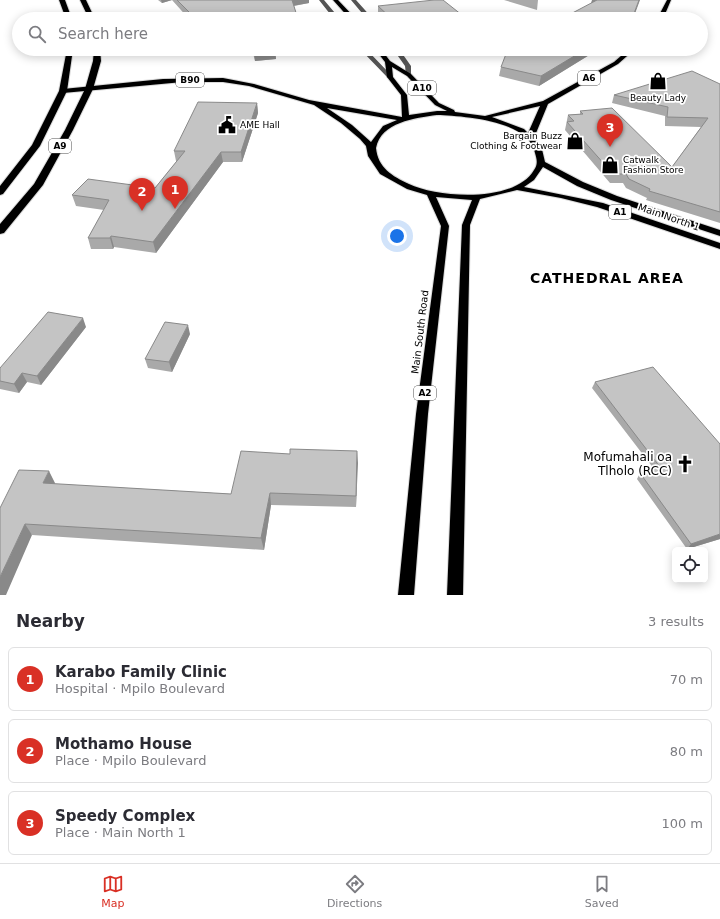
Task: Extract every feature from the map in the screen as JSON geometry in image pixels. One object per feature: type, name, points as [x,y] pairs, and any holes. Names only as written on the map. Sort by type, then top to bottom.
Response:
[{"type":"highway","points":[[62,0],[66,12]]},
{"type":"highway","points":[[83,0],[89,12]]},
{"type":"highway","name":"A9","points":[[0,192],[36,146],[63,91],[69,56]]},
{"type":"highway","name":"A9","points":[[0,232],[38,185],[69,130],[89,89],[97,56]]},
{"type":"main road","points":[[335,0],[346,12]]},
{"type":"main road","points":[[663,12],[668,0]]},
{"type":"main road","name":"A10","points":[[383,56],[388,62],[409,75],[437,104],[456,112]]},
{"type":"main road","name":"A6","points":[[486,116],[545,103],[616,63],[624,56]]},
{"type":"main road","name":"A10","points":[[388,62],[390,77],[404,96],[405,118]]},
{"type":"main road","name":"B90","points":[[63,91],[185,80],[222,80],[255,84],[295,99],[314,103],[405,118]]},
{"type":"main road","name":"B90","points":[[314,103],[355,131],[369,144],[372,156]]},
{"type":"main road","points":[[530,138],[545,103]]},
{"type":"main road","points":[[372,156],[372,145],[378,134],[388,126],[405,118],[427,113],[456,112],[486,116],[518,129],[530,138],[537,146],[541,154],[541,163]]},
{"type":"main road","name":"A1","points":[[372,156],[382,171],[402,184],[430,194],[453,197],[476,197],[498,194],[517,188],[529,180],[537,172],[541,163]]},
{"type":"main road","name":"Main North 1","points":[[541,163],[580,184],[614,198],[720,233]]},
{"type":"main road","name":"Main North 1","points":[[517,188],[600,205],[720,246]]},
{"type":"main road","name":"Main South Road","points":[[406,595],[422,414],[445,226],[430,194]]},
{"type":"main road","points":[[455,595],[466,225],[476,197]]},
{"type":"street","points":[[321,0],[331,12]]},
{"type":"street","points":[[353,0],[364,12]]},
{"type":"street","points":[[370,56],[390,77]]},
{"type":"street","points":[[401,56],[408,66],[409,75]]},
{"type":"building","points":[[177,0],[292,0],[296,12],[189,12]]},
{"type":"building","points":[[443,0],[458,12],[384,12],[378,6]]},
{"type":"building","points":[[597,0],[639,0],[635,12],[574,12]]},
{"type":"building","points":[[505,56],[574,56],[541,76],[501,67]]},
{"type":"building","points":[[692,71],[720,84],[720,212],[649,191],[650,189],[629,179],[626,174],[613,174],[567,122],[574,121],[568,115],[583,114],[580,111],[612,108],[672,167],[708,118],[667,117],[668,107],[614,95]]},
{"type":"building","points":[[198,102],[257,103],[241,152],[221,152],[153,242],[111,236],[110,238],[88,238],[109,200],[72,195],[88,179],[155,188],[185,151],[174,151]]},
{"type":"building","points":[[48,312],[83,318],[37,376],[22,373],[14,384],[0,381],[0,368]]},
{"type":"building","points":[[165,322],[188,325],[169,362],[145,359]]},
{"type":"building","name":"Mofumahali oa Tlholo (RCC)","points":[[653,367],[720,444],[720,534],[691,544],[640,473],[660,467],[595,382]]},
{"type":"building","points":[[290,449],[357,451],[356,496],[270,493],[261,538],[25,524],[0,577],[0,508],[19,470],[49,471],[43,483],[231,494],[241,451],[290,454]]},
{"type":"place","name":"Beauty Lady","points":[[658,81]]},
{"type":"place","name":"AME Hall","points":[[227,125]]},
{"type":"place","name":"Bargain Buzz Clothing & Footwear","points":[[575,141]]},
{"type":"place","name":"Speedy Complex","points":[[610,147]]},
{"type":"place","name":"Catwalk Fashion Store","points":[[610,165]]},
{"type":"place","name":"Karabo Family Clinic","points":[[175,209]]},
{"type":"place","name":"Mothamo House","points":[[142,211]]},
{"type":"place","name":"Mofumahali oa Tlholo (RCC)","points":[[685,464]]},
{"type":"district","name":"CATHEDRAL AREA","points":[[607,278]]}]
